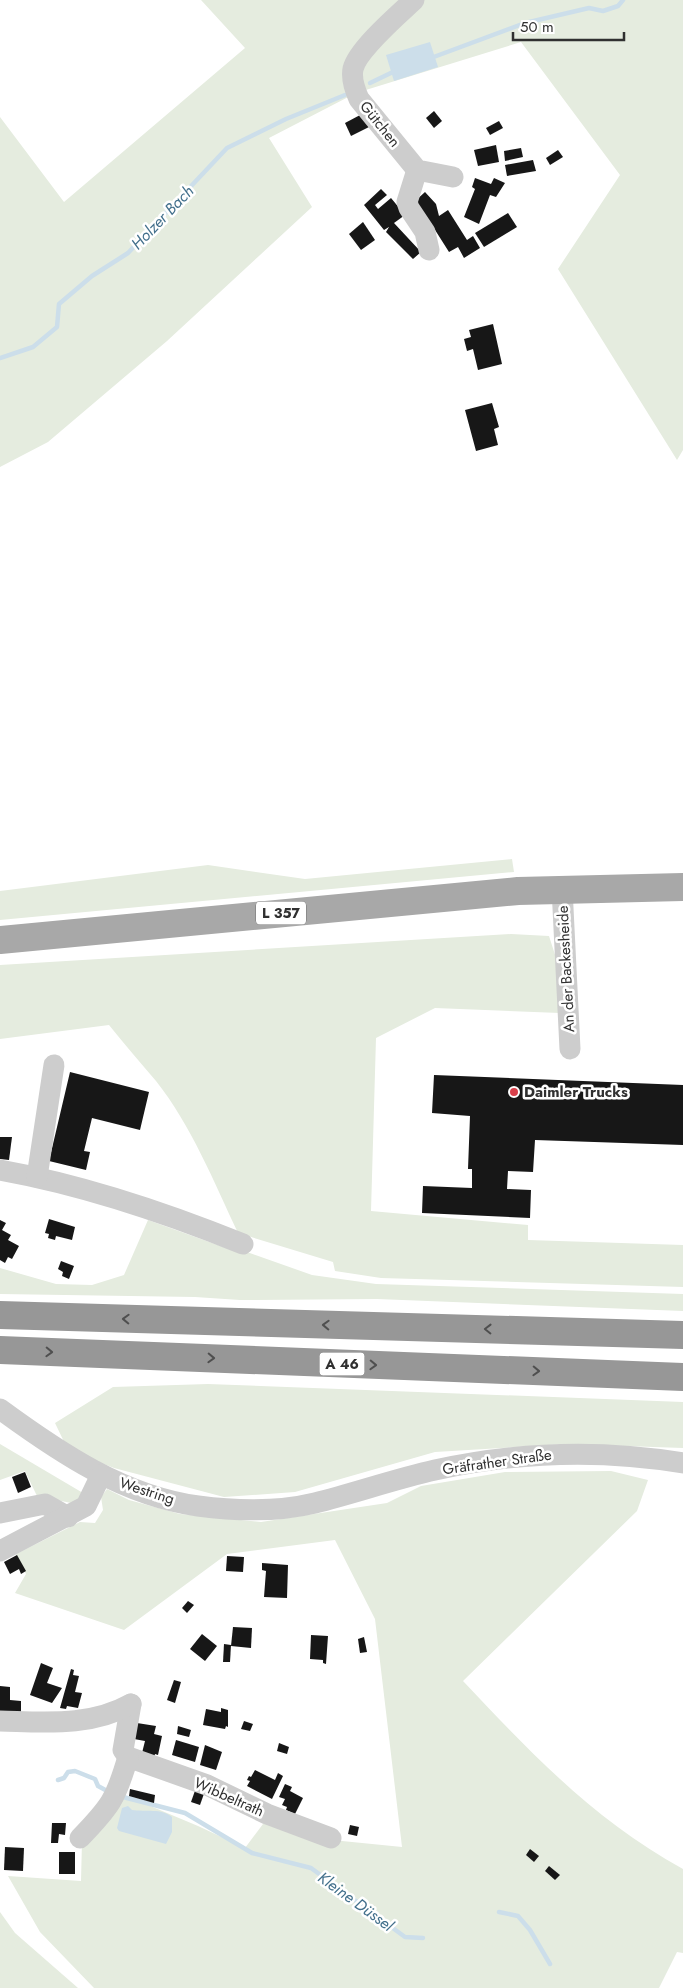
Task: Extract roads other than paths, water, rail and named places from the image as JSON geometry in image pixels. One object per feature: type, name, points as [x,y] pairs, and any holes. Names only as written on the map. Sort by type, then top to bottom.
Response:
[{"type":"highway","points":[[0,1315],[683,1335]]},
{"type":"highway","points":[[590,1331],[683,1324]]},
{"type":"highway","name":"A 46","points":[[0,1350],[683,1377]]},
{"type":"main road","name":"L 357","points":[[0,940],[562,888],[683,887]]},
{"type":"street","name":"Gütchen","points":[[414,0],[372,42],[356,62],[353,77],[359,99],[417,170]]},
{"type":"street","points":[[429,250],[425,232],[409,208],[408,202],[417,170],[453,177]]},
{"type":"street","name":"An der Backesheide","points":[[562,888],[570,1049]]},
{"type":"street","points":[[37,1177],[54,1065]]},
{"type":"street","points":[[0,1170],[83,1187],[201,1227],[243,1244]]},
{"type":"street","name":"Westring","points":[[0,1409],[101,1475],[128,1487],[198,1506],[260,1510],[314,1503]]},
{"type":"street","name":"Gräfrather Straße","points":[[314,1503],[374,1485],[435,1470],[496,1459],[559,1453],[613,1455],[683,1463]]},
{"type":"street","points":[[0,1551],[86,1506],[101,1475]]},
{"type":"street","points":[[0,1513],[45,1504],[68,1517]]},
{"type":"street","points":[[0,1722],[81,1722],[115,1713],[131,1704],[123,1750],[128,1757],[118,1790],[106,1811],[80,1838]]},
{"type":"street","name":"Wibbeltrath","points":[[128,1757],[207,1785],[267,1814],[330,1838]]},
{"type":"water","points":[[430,42],[438,67],[394,81],[386,55]]},
{"type":"water","points":[[128,1806],[132,1810],[158,1811],[172,1817],[172,1832],[166,1844],[119,1831],[117,1828],[122,1808]]},
{"type":"waterway","name":"Holzer Bach","points":[[431,58],[525,23],[589,8],[603,11],[618,6],[623,0]]},
{"type":"waterway","name":"Holzer Bach","points":[[370,83],[395,71]]},
{"type":"waterway","name":"Holzer Bach","points":[[0,358],[33,347],[57,327],[59,304],[92,276],[128,253],[227,148],[286,119],[345,95]]},
{"type":"waterway","name":"Kleine Düssel","points":[[58,1780],[64,1778],[68,1772],[75,1771],[95,1779],[98,1786],[109,1792]]},
{"type":"waterway","name":"Kleine Düssel","points":[[123,1797],[185,1813],[252,1853],[311,1868],[405,1937],[423,1938]]},
{"type":"waterway","name":"Kleine Düssel","points":[[499,1912],[518,1916],[530,1930],[550,1964]]},
{"type":"place","name":"Daimler Trucks","points":[[514,1092]]}]
